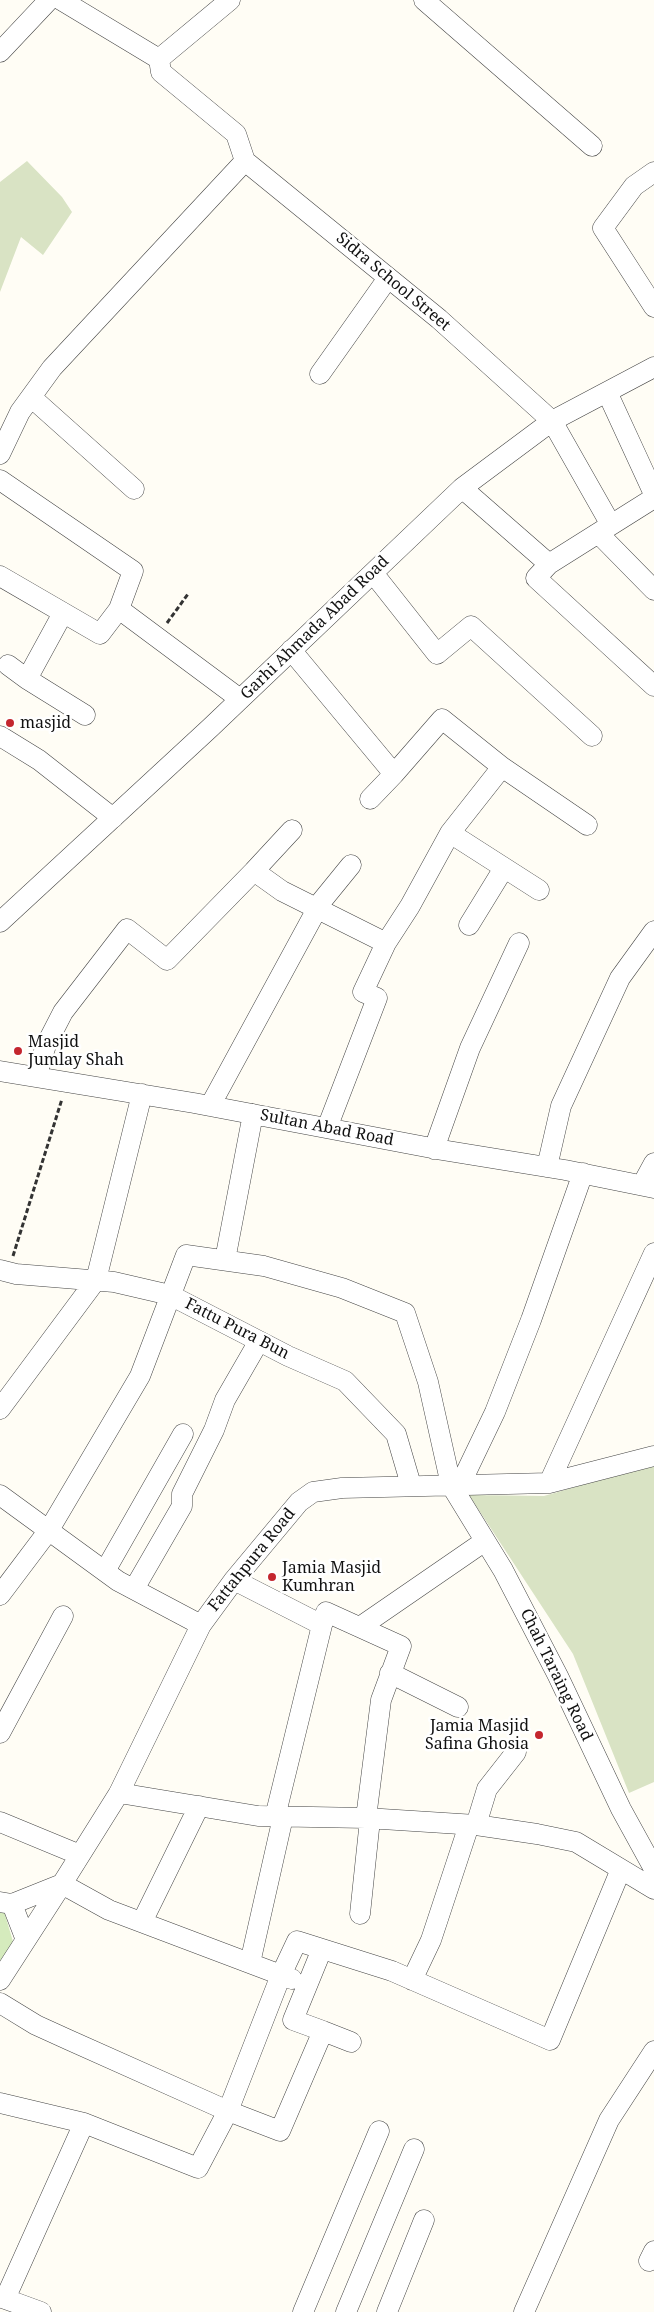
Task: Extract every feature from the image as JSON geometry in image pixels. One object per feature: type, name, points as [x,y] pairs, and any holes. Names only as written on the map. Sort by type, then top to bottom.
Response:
[{"type":"street","points":[[0,52],[49,0]]},
{"type":"street","points":[[0,454],[20,412],[52,368],[245,161],[236,134],[162,72],[159,59],[61,0]]},
{"type":"street","points":[[159,59],[230,0]]},
{"type":"street","points":[[424,0],[592,146]]},
{"type":"street","name":"Sidra School Street","points":[[245,161],[439,319],[552,421],[605,529],[654,590]]},
{"type":"street","points":[[654,172],[634,186],[603,228],[654,308]]},
{"type":"street","points":[[320,374],[388,278]]},
{"type":"street","name":"Garhi Ahmada Abad Road","points":[[0,922],[240,699],[462,488],[552,421],[654,367]]},
{"type":"street","points":[[607,392],[654,496],[549,564],[536,578],[654,686]]},
{"type":"street","points":[[31,397],[134,489]]},
{"type":"street","points":[[0,480],[133,571],[119,609],[100,634],[0,576]]},
{"type":"street","points":[[462,488],[549,564]]},
{"type":"street","points":[[372,573],[437,654],[471,626],[592,736]]},
{"type":"street","points":[[119,609],[240,699]]},
{"type":"street","points":[[27,679],[63,613]]},
{"type":"street","points":[[291,650],[394,774]]},
{"type":"street","points":[[8,665],[85,715]]},
{"type":"street","points":[[370,799],[442,718],[502,766],[587,825]]},
{"type":"street","points":[[0,736],[39,760],[113,818]]},
{"type":"street","points":[[327,1128],[378,998],[363,992],[386,943],[410,906],[450,833],[502,766]]},
{"type":"street","points":[[36,1077],[46,1046],[63,1012],[127,929],[168,960],[292,830]]},
{"type":"street","points":[[450,833],[539,890]]},
{"type":"street","points":[[210,1106],[316,908],[350,865]]},
{"type":"street","points":[[469,926],[504,868]]},
{"type":"street","points":[[254,870],[282,891],[386,943]]},
{"type":"street","points":[[547,1167],[565,1098],[620,978],[654,931]]},
{"type":"street","points":[[434,1149],[470,1048],[518,944]]},
{"type":"street","name":"Sultan Abad Road","points":[[0,1071],[210,1106],[434,1149],[583,1173],[648,1186]]},
{"type":"street","points":[[3,1399],[96,1280],[142,1094]]},
{"type":"street","points":[[225,1260],[253,1114]]},
{"type":"street","points":[[648,1186],[654,1163]]},
{"type":"street","points":[[456,1485],[495,1412],[532,1320],[583,1173]]},
{"type":"street","points":[[549,1483],[654,1253]]},
{"type":"street","name":"Chah Taraing Road","points":[[170,1295],[186,1255],[264,1266],[342,1288],[405,1313],[428,1382],[456,1485],[549,1659],[621,1809],[654,1869]]},
{"type":"street","name":"Fattu Pura Bun","points":[[4,1271],[96,1280],[170,1295],[259,1341],[345,1381],[396,1434],[411,1486]]},
{"type":"street","points":[[0,1595],[49,1530],[140,1376],[170,1295]]},
{"type":"street","points":[[134,1589],[182,1506],[182,1494],[214,1430],[225,1400],[259,1341]]},
{"type":"street","points":[[105,1571],[183,1434]]},
{"type":"street","name":"Fattahpura Road","points":[[0,1980],[119,1793],[202,1625],[234,1580],[299,1502],[313,1492],[342,1488],[549,1483],[654,1456]]},
{"type":"street","points":[[0,1495],[105,1571],[134,1589],[202,1625]]},
{"type":"street","points":[[360,1627],[485,1541]]},
{"type":"street","points":[[234,1580],[322,1625]]},
{"type":"street","points":[[250,1963],[279,1817],[326,1612],[401,1646],[381,1700],[366,1818],[369,1829],[360,1914]]},
{"type":"street","points":[[0,1733],[63,1616]]},
{"type":"street","points":[[390,1674],[458,1707]]},
{"type":"street","points":[[412,1980],[431,1940],[487,1790],[516,1752]]},
{"type":"street","points":[[119,1793],[279,1817],[366,1818],[473,1825],[576,1842],[654,1889]]},
{"type":"street","points":[[142,1922],[199,1806]]},
{"type":"street","points":[[0,1822],[80,1855]]},
{"type":"street","points":[[0,2103],[84,2123],[198,2168],[228,2111],[280,1975],[297,1941],[392,1971],[550,2040],[621,1869]]},
{"type":"street","points":[[26,1940],[6,1903],[62,1884],[109,1910],[307,1984]]},
{"type":"street","points":[[322,1949],[292,2020],[350,2042]]},
{"type":"street","points":[[0,2003],[36,2025],[228,2111],[280,2130],[323,2031]]},
{"type":"street","points":[[524,2312],[608,2120],[654,2051]]},
{"type":"street","points":[[40,2312],[2,2298],[84,2123]]},
{"type":"street","points":[[303,2312],[378,2131]]},
{"type":"street","points":[[346,2312],[414,2149]]},
{"type":"street","points":[[387,2312],[424,2220]]},
{"type":"path","points":[[157,637],[188,594]]},
{"type":"path","points":[[4,1271],[67,1082]]},
{"type":"green space","points":[[27,161],[62,197],[72,212],[43,255],[21,237],[0,292],[0,182]]},
{"type":"green space","points":[[654,1464],[654,1782],[629,1793],[573,1654],[469,1495],[544,1496]]},
{"type":"green space","points":[[0,1910],[4,1911],[14,1945],[0,1968]]},
{"type":"place","name":"masjid","points":[[10,723]]},
{"type":"place","name":"Masjid Jumlay Shah","points":[[18,1051]]},
{"type":"place","name":"Jamia Masjid Kumhran","points":[[272,1577]]},
{"type":"place","name":"Jamia Masjid Safina Ghosia","points":[[539,1735]]}]
